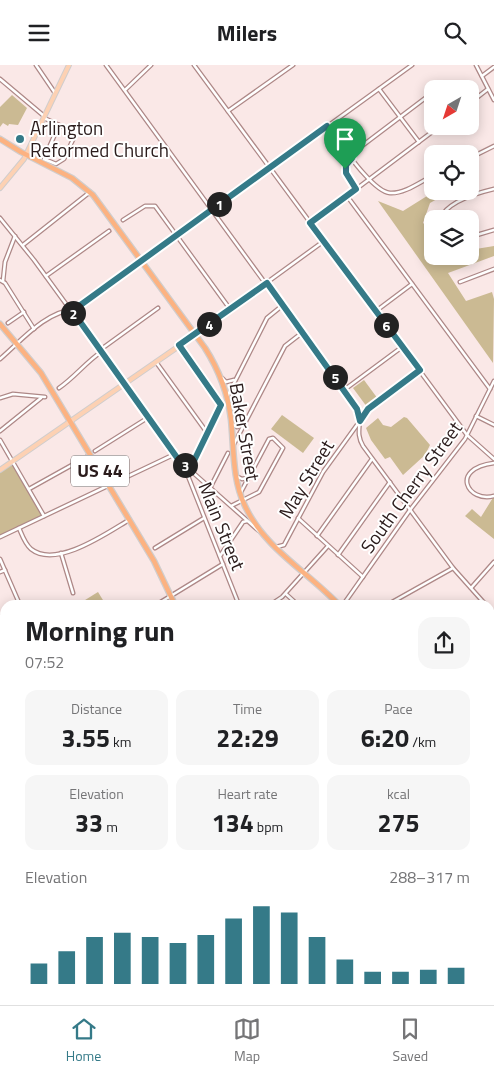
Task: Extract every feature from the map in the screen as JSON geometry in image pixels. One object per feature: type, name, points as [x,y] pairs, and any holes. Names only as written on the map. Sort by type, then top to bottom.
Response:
[{"type":"highway","name":"Baker Street","points":[[0,139],[26,155],[68,176],[90,192],[105,209],[195,335],[220,376],[227,397],[231,420],[236,475],[240,493],[252,519],[275,547],[334,600]]},
{"type":"highway","name":"US 44","points":[[0,324],[38,369],[156,565],[172,600]]},
{"type":"main road","points":[[0,188],[26,155],[68,65]]},
{"type":"main road","points":[[0,469],[195,335]]},
{"type":"street","points":[[36,65],[55,93]]},
{"type":"street","points":[[106,65],[344,390],[359,413],[359,439],[372,459],[453,568],[482,600]]},
{"type":"street","points":[[125,90],[151,65]]},
{"type":"street","points":[[194,65],[467,435],[494,459]]},
{"type":"street","points":[[228,111],[293,65]]},
{"type":"street","points":[[0,359],[43,322],[71,309],[75,309],[412,65]]},
{"type":"street","points":[[476,65],[494,100]]},
{"type":"street","points":[[482,77],[494,67]]},
{"type":"street","points":[[0,79],[44,117],[76,133]]},
{"type":"street","points":[[378,89],[419,142]]},
{"type":"street","points":[[479,96],[488,89]]},
{"type":"street","points":[[350,155],[424,99]]},
{"type":"street","points":[[59,125],[44,159],[56,164],[64,159],[78,127]]},
{"type":"street","points":[[327,126],[380,190],[392,193],[424,179]]},
{"type":"street","points":[[310,223],[428,135]]},
{"type":"street","points":[[479,154],[494,146]]},
{"type":"street","points":[[352,158],[345,169],[356,189]]},
{"type":"street","points":[[447,210],[481,192],[494,189]]},
{"type":"street","points":[[23,245],[90,192]]},
{"type":"street","points":[[347,196],[490,389]]},
{"type":"street","points":[[123,220],[146,206],[152,205],[157,208],[230,309]]},
{"type":"street","name":"Main Street","points":[[0,218],[23,245],[71,309],[175,454],[188,476],[237,600]]},
{"type":"street","points":[[479,234],[494,230]]},
{"type":"street","points":[[46,276],[109,231]]},
{"type":"street","points":[[15,236],[5,262],[2,280],[34,329]]},
{"type":"street","points":[[195,335],[324,241]]},
{"type":"street","points":[[460,282],[494,269]]},
{"type":"street","points":[[376,311],[412,284]]},
{"type":"street","points":[[227,397],[267,318],[283,305]]},
{"type":"street","points":[[59,388],[75,377],[82,366],[158,308]]},
{"type":"street","points":[[8,323],[24,312]]},
{"type":"street","points":[[233,445],[285,346],[303,333]]},
{"type":"street","points":[[179,345],[221,405],[188,476]]},
{"type":"street","points":[[344,390],[402,347]]},
{"type":"street","points":[[156,362],[208,434]]},
{"type":"street","name":"May Street","points":[[275,547],[284,545],[323,472],[368,409],[420,370]]},
{"type":"street","points":[[220,376],[226,382],[235,379]]},
{"type":"street","name":"South Cherry Street","points":[[346,600],[410,510],[467,435],[494,381]]},
{"type":"street","points":[[0,398],[13,394],[43,397],[0,431]]},
{"type":"street","points":[[476,416],[494,425]]},
{"type":"street","points":[[95,451],[148,417]]},
{"type":"street","points":[[231,420],[237,427],[244,424]]},
{"type":"street","points":[[231,506],[259,492],[282,450],[282,446],[270,438],[240,493]]},
{"type":"street","points":[[0,440],[14,461],[44,516]]},
{"type":"street","points":[[210,488],[228,453]]},
{"type":"street","points":[[0,537],[175,454]]},
{"type":"street","points":[[29,489],[90,455]]},
{"type":"street","points":[[178,459],[264,535]]},
{"type":"street","points":[[317,536],[372,459]]},
{"type":"street","points":[[494,463],[474,468],[468,475],[466,482],[468,487],[476,493],[485,497],[494,496]]},
{"type":"street","points":[[236,475],[244,479],[249,475]]},
{"type":"street","points":[[338,555],[390,482]]},
{"type":"street","points":[[240,515],[243,522]]},
{"type":"street","points":[[155,548],[204,518]]},
{"type":"street","points":[[298,518],[362,577]]},
{"type":"street","points":[[19,528],[26,542],[34,551],[43,554],[61,553],[84,545],[129,520]]},
{"type":"street","points":[[220,557],[243,522],[247,521]]},
{"type":"street","points":[[277,600],[285,594],[328,546]]},
{"type":"street","points":[[61,553],[73,593]]},
{"type":"street","points":[[0,559],[18,600]]},
{"type":"street","points":[[471,588],[494,562]]},
{"type":"street","points":[[164,600],[222,564]]},
{"type":"street","points":[[396,600],[453,568]]},
{"type":"street","points":[[0,572],[5,570]]},
{"type":"street","points":[[285,594],[292,600]]},
{"type":"shaded area","points":[[12,95],[27,108],[18,125],[9,124],[8,126],[3,123],[0,127],[0,107]]},
{"type":"shaded area","points":[[424,198],[424,200],[435,200],[430,203],[428,210],[424,210],[424,265],[470,265],[448,273],[466,301],[492,292],[494,299],[493,363],[378,201],[403,211]]},
{"type":"shaded area","points":[[494,246],[494,256],[479,262],[479,248]]},
{"type":"shaded area","points":[[364,380],[378,399],[367,407],[353,388]]},
{"type":"shaded area","points":[[282,415],[314,438],[303,453],[271,429]]},
{"type":"shaded area","points":[[404,417],[407,418],[430,445],[425,455],[403,475],[390,457],[385,459],[371,440],[366,428],[378,418],[383,425],[391,427]]},
{"type":"shaded area","points":[[14,462],[44,516],[0,537],[0,470]]},
{"type":"shaded area","points":[[494,496],[494,539],[465,516],[472,509],[481,517]]},
{"type":"shaded area","points":[[98,592],[103,600],[85,600]]},
{"type":"place","name":"Arlington Reformed Church","points":[[20,139]]},
{"type":"route","points":[[327,126],[352,158],[345,169],[356,189],[310,223],[420,370],[368,409],[360,421],[357,409],[267,283],[179,345],[221,405],[221,409],[190,469],[178,459],[71,309],[75,309],[327,126]]}]
